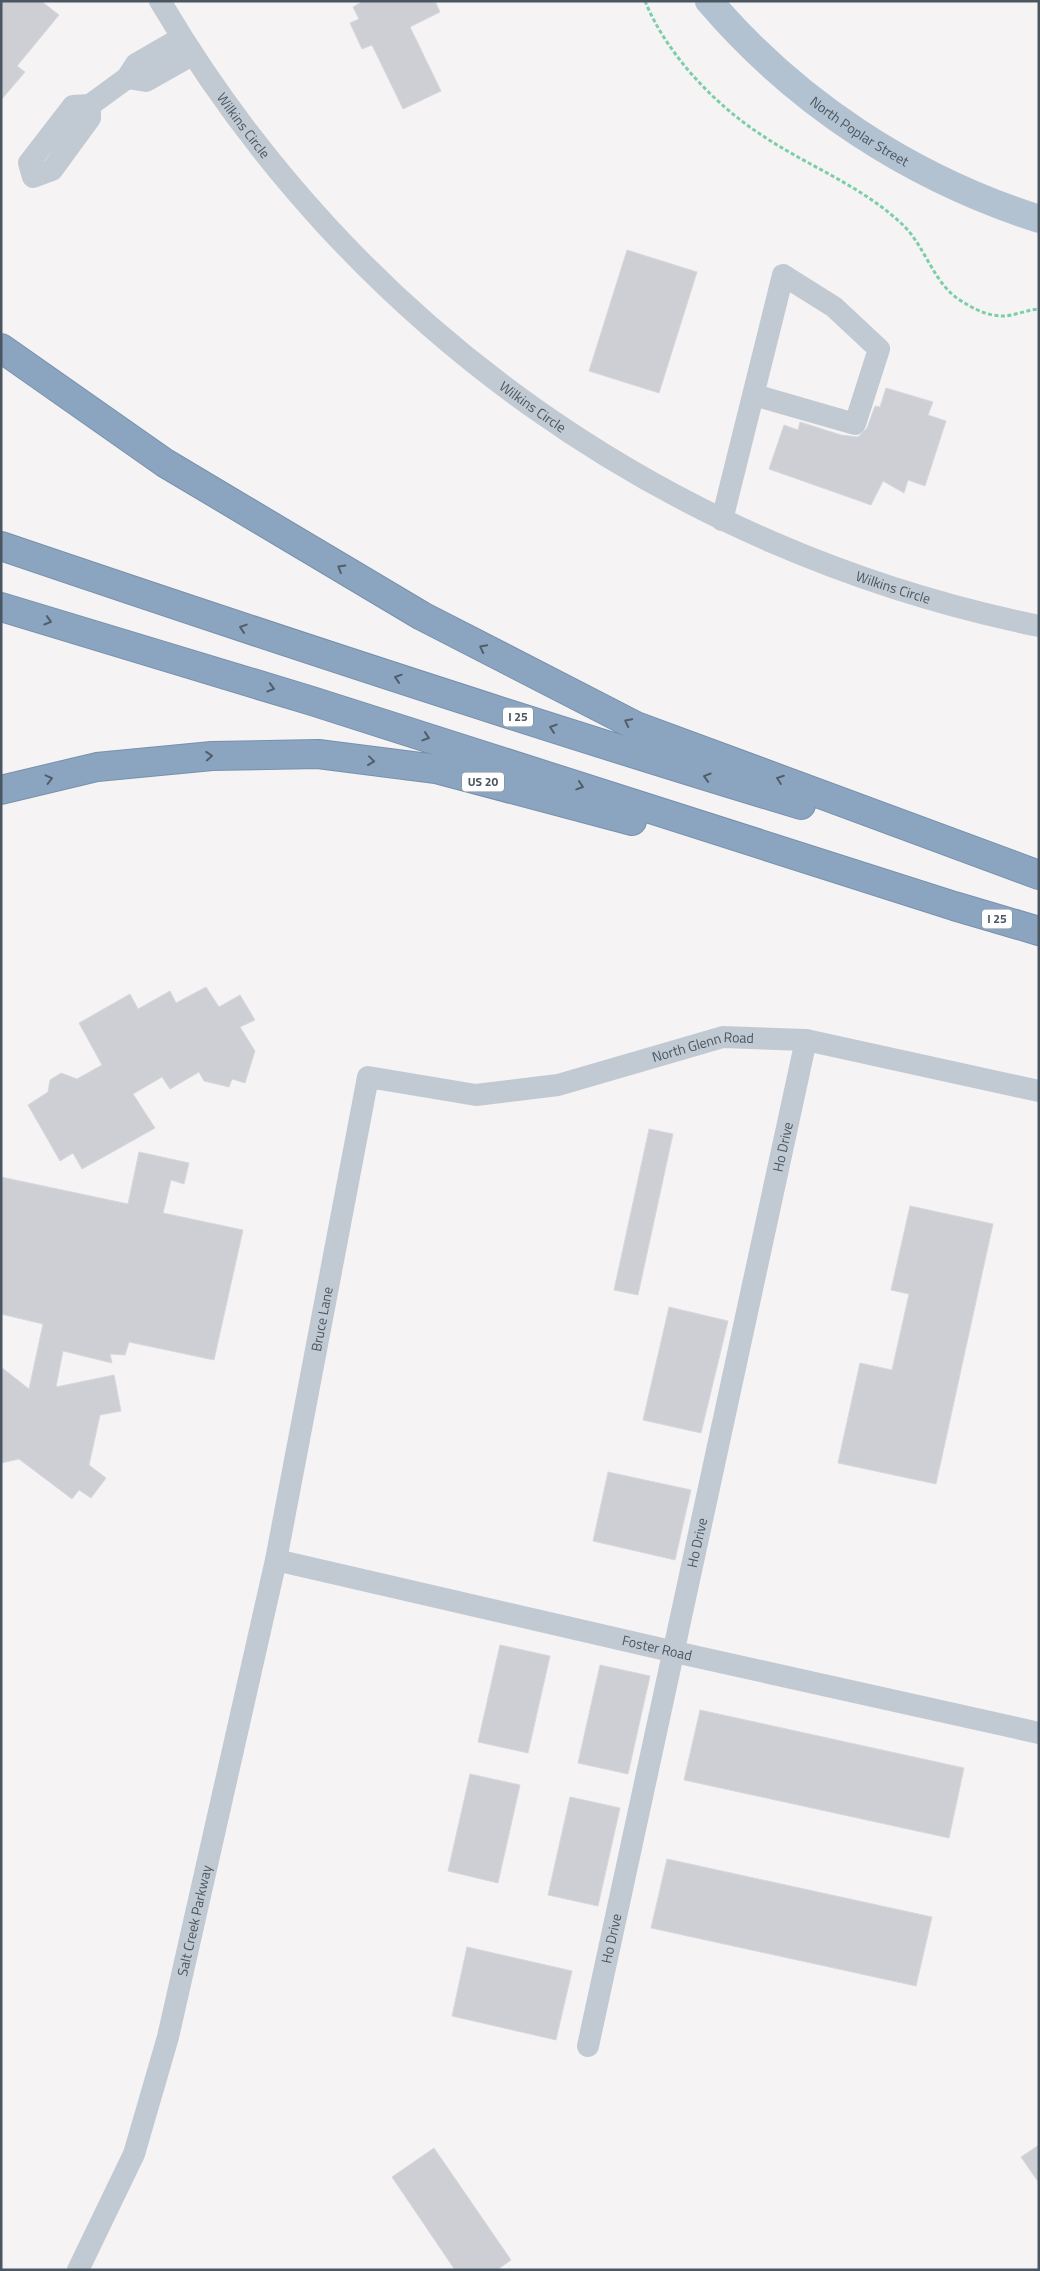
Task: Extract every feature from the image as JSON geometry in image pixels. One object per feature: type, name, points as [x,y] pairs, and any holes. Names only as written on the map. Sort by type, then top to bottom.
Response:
[{"type":"highway","points":[[1,348],[165,463],[422,616],[636,726],[1039,876]]},
{"type":"highway","name":"I 25","points":[[1,546],[236,625],[666,764],[1039,876]]},
{"type":"highway","name":"I 25","points":[[1,607],[312,701],[954,906],[1039,931]]},
{"type":"highway","name":"US 20","points":[[1,790],[97,767],[212,756],[318,754],[436,770],[954,906]]},
{"type":"main road","name":"North Poplar Street","points":[[709,1],[784,76],[827,112],[855,132],[946,183],[1009,209],[1039,219]]},
{"type":"street","name":"Wilkins Circle","points":[[160,1],[187,46],[266,157],[318,217],[410,311],[453,348],[520,400],[568,433],[638,476],[770,543],[919,598],[1039,626]]},
{"type":"street","points":[[90,105],[127,78],[146,81],[187,46]]},
{"type":"street","points":[[722,520],[783,275],[834,307],[879,349],[855,424],[754,395]]},
{"type":"street","name":"North Glenn Road","points":[[368,1077],[476,1095],[558,1084],[724,1037],[806,1040],[1039,1091]]},
{"type":"street","name":"Ho Drive","points":[[588,2046],[675,1652],[806,1040]]},
{"type":"street","name":"Bruce Lane","points":[[276,1560],[368,1077]]},
{"type":"street","name":"Foster Road","points":[[276,1560],[1039,1733]]},
{"type":"street","name":"Salt Creek Parkway","points":[[78,2270],[134,2154],[165,2046],[276,1560]]},
{"type":"path","points":[[644,1],[662,32],[698,82],[730,111],[760,134],[839,178],[886,210],[905,226],[943,284],[960,301],[980,312],[1001,316],[1039,310]]},
{"type":"building","points":[[1,1],[41,1],[59,15],[17,66],[25,72],[1,100]]},
{"type":"building","points":[[363,1],[435,1],[440,12],[410,27],[441,91],[403,109],[372,45],[362,49],[350,23],[359,19],[353,7]]},
{"type":"building","points":[[627,250],[697,272],[659,393],[589,371]]},
{"type":"building","points":[[886,388],[933,402],[928,415],[946,421],[925,486],[908,480],[904,493],[883,481],[871,505],[769,469],[784,425],[798,430],[800,422],[841,435],[858,437],[867,428],[875,406],[880,407]]},
{"type":"building","points":[[206,987],[219,1007],[240,995],[255,1020],[240,1027],[255,1051],[245,1083],[232,1079],[229,1087],[204,1081],[199,1072],[170,1089],[162,1077],[133,1094],[155,1128],[82,1169],[73,1153],[60,1161],[28,1105],[48,1092],[50,1080],[61,1073],[77,1079],[102,1065],[79,1023],[130,994],[138,1009],[170,991],[176,1003]]},
{"type":"building","points":[[649,1129],[673,1134],[638,1295],[614,1290]]},
{"type":"building","points":[[139,1152],[189,1163],[184,1184],[171,1180],[163,1213],[243,1230],[214,1360],[129,1342],[125,1355],[110,1354],[112,1363],[63,1351],[56,1387],[114,1375],[121,1411],[100,1415],[89,1465],[106,1478],[91,1498],[79,1490],[72,1499],[19,1459],[1,1463],[1,1367],[29,1389],[43,1324],[1,1314],[1,1177],[128,1204]]},
{"type":"building","points":[[910,1206],[993,1224],[936,1484],[838,1463],[860,1363],[892,1370],[909,1294],[891,1290]]},
{"type":"building","points":[[669,1307],[728,1321],[701,1433],[643,1420]]},
{"type":"building","points":[[608,1472],[691,1490],[675,1560],[593,1541]]},
{"type":"building","points":[[500,1645],[550,1656],[528,1753],[478,1742]]},
{"type":"building","points":[[600,1665],[650,1676],[628,1774],[578,1763]]},
{"type":"building","points":[[700,1710],[964,1768],[949,1838],[684,1780]]},
{"type":"building","points":[[470,1774],[520,1785],[498,1883],[448,1871]]},
{"type":"building","points":[[570,1797],[620,1808],[598,1906],[548,1895]]},
{"type":"building","points":[[667,1859],[932,1917],[916,1986],[651,1928]]},
{"type":"building","points":[[467,1947],[572,1971],[556,2040],[452,2016]]},
{"type":"building","points":[[1039,2145],[1039,2183],[1021,2157]]},
{"type":"building","points":[[434,2148],[511,2260],[497,2270],[455,2270],[392,2177]]}]
